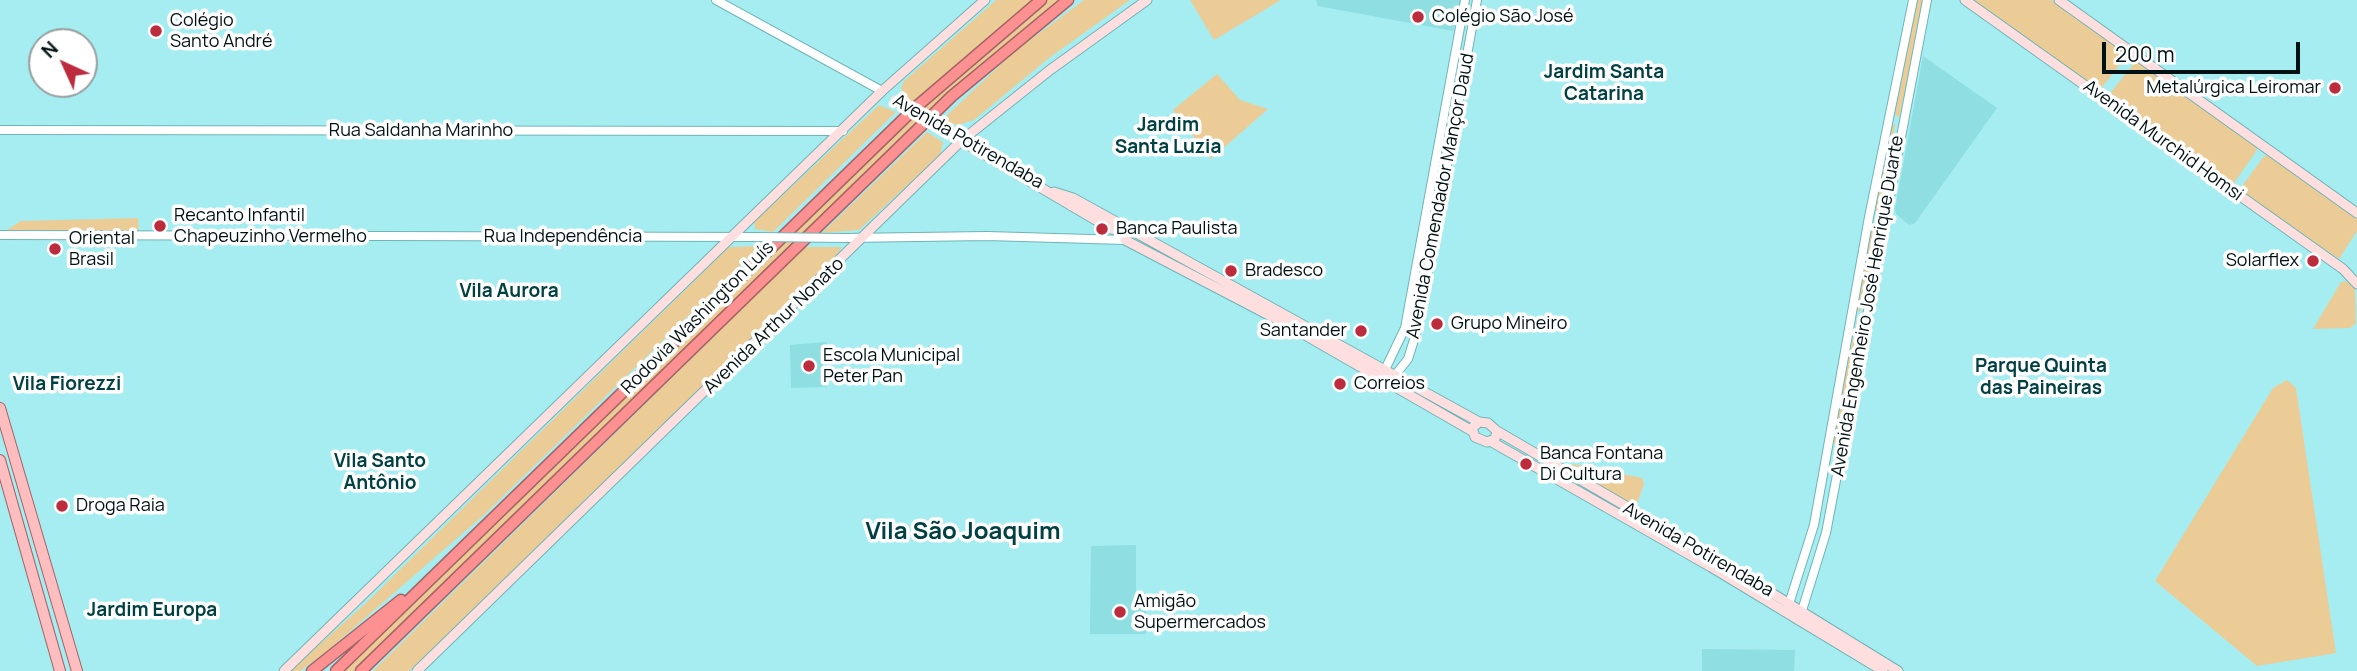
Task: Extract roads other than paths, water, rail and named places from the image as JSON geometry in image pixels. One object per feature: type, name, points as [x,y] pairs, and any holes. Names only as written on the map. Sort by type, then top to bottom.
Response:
[{"type":"highway","name":"Rodovia Washington Luís","points":[[336,671],[916,107],[1041,0]]},
{"type":"highway","name":"Rodovia Washington Luís","points":[[361,671],[952,96],[1068,0]]},
{"type":"highway","points":[[312,671],[414,588],[427,584]]},
{"type":"main road","points":[[284,671],[882,91],[985,0]]},
{"type":"main road","name":"Avenida Arthur Nonato","points":[[417,671],[961,141],[1059,63],[1147,0]]},
{"type":"main road","name":"Avenida Murchid Homsi","points":[[1965,0],[2343,269],[2357,284]]},
{"type":"main road","points":[[2059,0],[2357,213]]},
{"type":"main road","name":"Avenida Potirendaba","points":[[882,91],[961,141],[1054,192],[1111,229],[1133,232],[1479,422]]},
{"type":"main road","points":[[1125,240],[1275,318],[1472,431],[1481,441],[1492,442],[1497,437],[1497,431],[1488,423],[1479,422],[1472,431]]},
{"type":"main road","points":[[0,408],[77,671]]},
{"type":"main road","name":"Avenida Potirendaba","points":[[1497,431],[1788,608]]},
{"type":"main road","name":"Avenida Potirendaba","points":[[1492,442],[1898,671]]},
{"type":"main road","points":[[0,460],[61,671]]},
{"type":"main road","name":"Avenida Potirendaba","points":[[1846,642],[1883,671]]},
{"type":"street","points":[[716,0],[882,91]]},
{"type":"street","name":"Avenida Comendador Mançor Daud","points":[[1384,382],[1390,373],[1405,328],[1465,0]]},
{"type":"street","name":"Avenida Comendador Mançor Daud","points":[[1390,373],[1408,359],[1417,330],[1477,0]]},
{"type":"street","name":"Avenida Engenheiro José Henrique Duarte","points":[[1788,608],[1814,525],[1869,217],[1913,0]]},
{"type":"street","name":"Avenida Engenheiro José Henrique Duarte","points":[[1800,615],[1819,556],[1857,375],[1881,233],[1927,0]]},
{"type":"street","name":"Rua Saldanha Marinho","points":[[0,130],[843,131]]},
{"type":"street","name":"Rua Independência","points":[[0,235],[846,238],[987,236],[1125,240]]},
{"type":"street","points":[[1806,551],[1819,556]]},
{"type":"place","name":"Colégio São José","points":[[1418,17]]},
{"type":"place","name":"Colégio Santo André","points":[[156,31]]},
{"type":"place","name":"Metalúrgica Leiromar","points":[[2335,88]]},
{"type":"place","name":"Recanto Infantil Chapeuzinho Vermelho","points":[[160,226]]},
{"type":"place","name":"Banca Paulista","points":[[1102,229]]},
{"type":"place","name":"Oriental Brasil","points":[[55,249]]},
{"type":"place","name":"Solarflex","points":[[2313,261]]},
{"type":"place","name":"Bradesco","points":[[1231,271]]},
{"type":"place","name":"Grupo Mineiro","points":[[1437,324]]},
{"type":"place","name":"Santander","points":[[1361,331]]},
{"type":"place","name":"Escola Municipal Peter Pan","points":[[809,366]]},
{"type":"place","name":"Correios","points":[[1340,384]]},
{"type":"place","name":"Banca Fontana Di Cultura","points":[[1526,464]]},
{"type":"place","name":"Droga Raia","points":[[62,506]]},
{"type":"place","name":"Amigão Supermercados","points":[[1120,612]]},
{"type":"district","name":"Jardim Santa Catarina","points":[[1604,84]]},
{"type":"district","name":"Jardim Santa Luzia","points":[[1168,137]]},
{"type":"district","name":"Vila Aurora","points":[[509,292]]},
{"type":"district","name":"Parque Quinta das Paineiras","points":[[2041,378]]},
{"type":"district","name":"Vila Fiorezzi","points":[[67,385]]},
{"type":"district","name":"Vila Santo Antônio","points":[[380,473]]},
{"type":"district","name":"Vila São Joaquim","points":[[963,532]]},
{"type":"district","name":"Jardim Europa","points":[[152,611]]}]
